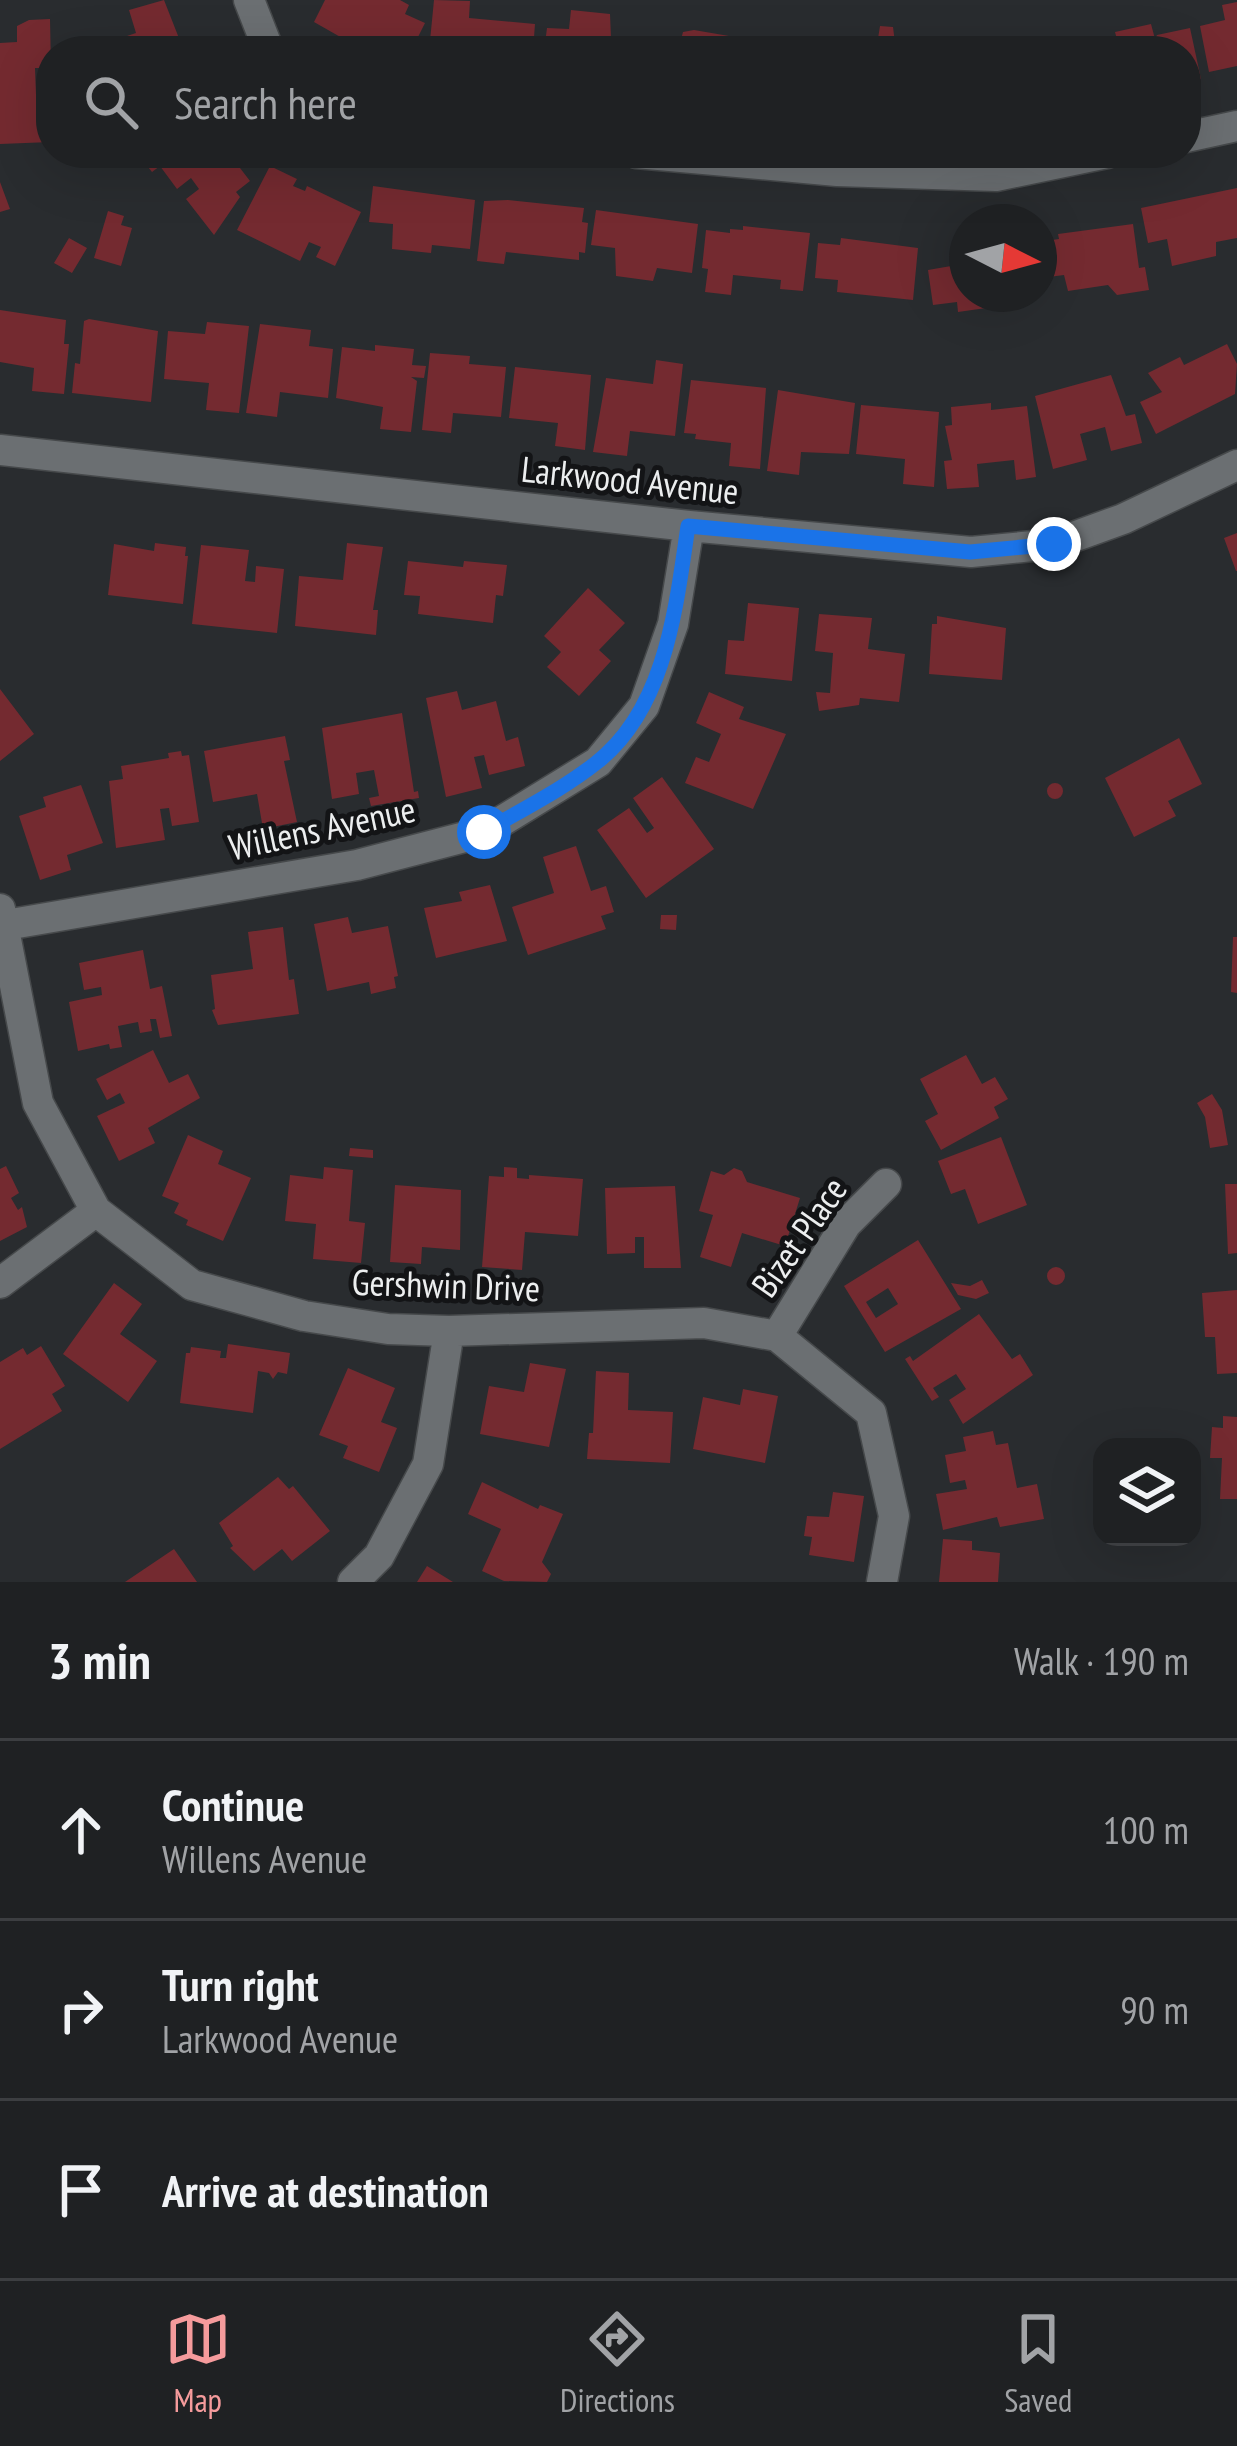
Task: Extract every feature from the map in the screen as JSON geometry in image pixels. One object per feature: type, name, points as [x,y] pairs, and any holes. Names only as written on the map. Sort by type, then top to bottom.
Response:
[{"type":"street","points":[[249,0],[263,36]]},
{"type":"street","points":[[1201,134],[1237,126]]},
{"type":"street","points":[[804,168],[995,176],[1034,168]]},
{"type":"street","name":"Larkwood Avenue","points":[[0,450],[688,526],[998,552],[1054,544],[1123,519],[1237,465]]},
{"type":"street","name":"Willens Avenue","points":[[1,920],[357,865],[484,832],[598,762],[644,706],[673,624],[688,526]]},
{"type":"street","name":"Gershwin Drive","points":[[1,920],[38,1103],[96,1211],[192,1285],[304,1316],[388,1329],[704,1323],[777,1336],[872,1413],[893,1516],[882,1582]]},
{"type":"street","name":"Bizet Place","points":[[777,1336],[847,1224],[886,1184]]},
{"type":"street","points":[[0,1283],[96,1211]]},
{"type":"street","points":[[352,1582],[379,1556],[428,1464],[449,1331]]},
{"type":"building","points":[[164,0],[178,36],[127,36],[136,33],[129,10]]},
{"type":"building","points":[[325,0],[400,0],[409,5],[405,14],[425,23],[418,36],[339,36],[314,22]]},
{"type":"building","points":[[434,0],[470,1],[469,18],[535,24],[534,36],[430,36]]},
{"type":"building","points":[[1237,2],[1237,66],[1209,72],[1200,26],[1225,20],[1222,5]]},
{"type":"building","points":[[571,10],[610,14],[611,36],[546,36],[547,28],[569,29]]},
{"type":"building","points":[[50,19],[50,36],[36,36],[36,143],[0,144],[0,43],[17,42],[17,26]]},
{"type":"building","points":[[1151,24],[1154,36],[1116,36],[1115,32]]},
{"type":"building","points":[[880,26],[893,27],[894,36],[878,36]]},
{"type":"building","points":[[1190,28],[1192,36],[1156,36],[1157,35]]},
{"type":"building","points":[[694,30],[729,36],[682,36]]},
{"type":"building","points":[[161,168],[240,168],[250,181],[236,192],[240,197],[214,235],[186,199],[199,189],[191,178],[177,189]]},
{"type":"building","points":[[269,168],[297,179],[293,186],[305,191],[307,186],[361,212],[335,266],[316,257],[321,247],[309,242],[300,261],[237,230]]},
{"type":"building","points":[[0,182],[10,209],[0,212]]},
{"type":"building","points":[[373,186],[475,200],[470,249],[432,245],[431,253],[392,249],[393,224],[369,222]]},
{"type":"building","points":[[1237,188],[1237,238],[1216,242],[1216,256],[1172,266],[1167,239],[1148,243],[1141,208]]},
{"type":"building","points":[[484,201],[584,208],[582,222],[588,223],[585,253],[579,252],[579,260],[506,252],[504,264],[477,261]]},
{"type":"building","points":[[596,210],[698,224],[692,273],[657,268],[653,281],[616,276],[615,248],[591,245]]},
{"type":"building","points":[[108,211],[124,216],[121,225],[132,228],[121,266],[94,258]]},
{"type":"building","points":[[1133,224],[1139,268],[1145,267],[1149,290],[1117,295],[1108,285],[1068,291],[1064,275],[1057,276],[1058,234]]},
{"type":"building","points":[[743,226],[810,233],[803,291],[780,289],[781,280],[733,275],[731,295],[705,292],[706,230],[730,233]]},
{"type":"building","points":[[69,238],[87,248],[72,273],[54,263]]},
{"type":"building","points":[[841,238],[918,248],[913,300],[837,292],[838,280],[815,278],[818,243],[840,245]]},
{"type":"building","points":[[949,266],[949,303],[933,305],[928,270]]},
{"type":"building","points":[[0,310],[66,320],[64,344],[69,344],[64,394],[32,391],[34,368],[0,362]]},
{"type":"building","points":[[84,321],[158,331],[151,402],[72,393]]},
{"type":"building","points":[[207,322],[249,326],[239,413],[206,410],[209,383],[164,379],[168,331],[205,334]]},
{"type":"building","points":[[260,324],[311,330],[309,346],[333,349],[328,398],[280,392],[277,417],[246,413]]},
{"type":"building","points":[[1227,344],[1237,364],[1235,394],[1156,434],[1140,402],[1162,392],[1148,373],[1180,357],[1184,365]]},
{"type":"building","points":[[375,345],[414,349],[412,365],[426,366],[424,378],[411,377],[417,381],[411,432],[380,429],[383,407],[336,398],[342,347],[375,351]]},
{"type":"building","points":[[430,353],[470,356],[469,364],[506,367],[501,417],[453,413],[451,433],[422,430]]},
{"type":"building","points":[[656,360],[683,364],[675,436],[630,431],[627,456],[593,452],[606,378],[653,384]]},
{"type":"building","points":[[515,367],[591,375],[585,450],[555,446],[558,423],[509,418]]},
{"type":"building","points":[[1111,375],[1126,416],[1135,414],[1142,443],[1111,451],[1105,427],[1080,434],[1087,460],[1053,469],[1035,396]]},
{"type":"building","points":[[691,380],[766,388],[760,469],[729,466],[731,443],[684,433]]},
{"type":"building","points":[[778,390],[855,403],[849,454],[801,452],[799,475],[767,471]]},
{"type":"building","points":[[991,403],[991,410],[1027,406],[1036,477],[1016,480],[1014,460],[977,464],[979,487],[947,489],[944,461],[952,460],[945,426],[952,425],[951,407]]},
{"type":"building","points":[[861,405],[939,412],[934,487],[903,484],[905,459],[856,454]]},
{"type":"building","points":[[1237,533],[1237,571],[1236,571],[1224,538]]},
{"type":"building","points":[[155,543],[186,547],[183,604],[108,595],[114,544],[154,551]]},
{"type":"building","points":[[347,543],[383,547],[373,610],[378,610],[376,635],[295,626],[299,576],[343,580]]},
{"type":"building","points":[[201,545],[249,550],[245,581],[255,582],[256,566],[284,569],[277,633],[192,624]]},
{"type":"building","points":[[408,561],[463,567],[464,561],[507,565],[503,596],[496,595],[493,623],[418,614],[420,596],[404,595]]},
{"type":"building","points":[[588,588],[625,623],[599,650],[611,661],[579,696],[547,667],[561,652],[544,636]]},
{"type":"building","points":[[748,603],[799,608],[792,681],[725,674],[728,640],[744,641]]},
{"type":"building","points":[[819,614],[872,618],[868,649],[905,654],[899,702],[860,698],[859,705],[819,711],[816,692],[830,693],[833,653],[815,651]]},
{"type":"building","points":[[937,616],[1006,628],[1002,680],[929,674],[932,624],[937,624]]},
{"type":"building","points":[[0,689],[34,734],[0,761]]},
{"type":"building","points":[[457,691],[462,710],[496,701],[506,741],[518,737],[525,766],[489,775],[484,755],[474,757],[482,788],[446,797],[426,698]]},
{"type":"building","points":[[709,692],[744,707],[739,719],[786,734],[753,809],[685,783],[696,757],[709,762],[721,734],[696,723]]},
{"type":"building","points":[[402,713],[414,792],[418,791],[419,798],[371,806],[369,798],[379,796],[374,770],[356,773],[359,794],[332,799],[322,728]]},
{"type":"building","points":[[285,736],[290,760],[284,761],[297,822],[263,829],[257,794],[213,802],[204,751]]},
{"type":"building","points":[[1179,738],[1202,784],[1168,801],[1176,816],[1134,837],[1105,778]]},
{"type":"building","points":[[181,751],[182,756],[189,755],[199,822],[172,826],[169,808],[160,809],[165,840],[116,848],[109,781],[123,779],[121,766],[169,758],[168,753]]},
{"type":"building","points":[[662,777],[714,849],[646,898],[597,830],[629,808],[647,833],[654,828],[633,798]]},
{"type":"building","points":[[1055,783],[1063,791],[1055,799],[1047,791]]},
{"type":"building","points":[[81,785],[103,843],[67,855],[71,870],[40,880],[19,816],[46,807],[43,797]]},
{"type":"building","points":[[576,846],[591,891],[606,886],[614,912],[601,916],[606,929],[528,955],[512,907],[554,893],[543,857]]},
{"type":"building","points":[[490,885],[507,941],[436,958],[424,908],[462,901],[459,892]]},
{"type":"building","points":[[661,915],[677,915],[676,930],[660,929]]},
{"type":"building","points":[[348,917],[352,933],[388,926],[396,988],[371,994],[369,982],[327,991],[314,924]]},
{"type":"building","points":[[283,927],[289,980],[294,979],[299,1014],[218,1025],[212,1010],[211,975],[253,969],[248,932]]},
{"type":"building","points":[[1233,937],[1237,937],[1237,993],[1231,992]]},
{"type":"building","points":[[143,950],[150,989],[162,986],[172,1036],[160,1038],[156,1019],[150,1019],[152,1031],[140,1033],[138,1022],[118,1026],[122,1047],[110,1049],[109,1044],[78,1051],[69,1002],[102,995],[101,987],[84,990],[79,963]]},
{"type":"building","points":[[153,1050],[169,1083],[188,1074],[200,1098],[148,1128],[155,1143],[119,1161],[97,1116],[125,1103],[120,1093],[107,1100],[96,1079]]},
{"type":"building","points":[[966,1055],[982,1084],[995,1077],[1008,1099],[994,1107],[999,1118],[941,1150],[925,1121],[938,1114],[920,1079]]},
{"type":"building","points":[[1212,1094],[1222,1110],[1228,1145],[1210,1148],[1205,1117],[1197,1103]]},
{"type":"building","points":[[188,1135],[223,1151],[218,1164],[251,1178],[223,1241],[186,1225],[188,1220],[174,1213],[179,1203],[162,1196]]},
{"type":"building","points":[[1001,1137],[1027,1205],[978,1224],[965,1189],[951,1194],[938,1161]]},
{"type":"building","points":[[350,1148],[373,1150],[373,1158],[349,1156]]},
{"type":"building","points":[[6,1166],[19,1193],[11,1198],[18,1210],[22,1207],[27,1227],[0,1241],[0,1169]]},
{"type":"building","points":[[324,1167],[353,1170],[349,1221],[365,1223],[361,1263],[313,1259],[316,1224],[285,1221],[290,1175],[323,1179]]},
{"type":"building","points":[[504,1167],[517,1168],[517,1178],[583,1179],[578,1236],[525,1232],[522,1270],[482,1267],[489,1176],[504,1177]]},
{"type":"building","points":[[734,1168],[742,1171],[747,1182],[800,1198],[785,1246],[742,1233],[731,1267],[700,1257],[713,1215],[699,1211],[711,1171],[724,1175]]},
{"type":"building","points":[[1225,1184],[1237,1184],[1237,1253],[1228,1254]]},
{"type":"building","points":[[395,1185],[461,1190],[460,1250],[422,1247],[421,1264],[390,1262]]},
{"type":"building","points":[[675,1186],[681,1268],[644,1268],[644,1237],[635,1237],[635,1253],[607,1254],[605,1188]]},
{"type":"building","points":[[918,1240],[961,1309],[885,1352],[844,1286]],"holes":[[[888,1288],[898,1304],[876,1318],[866,1302]]]},
{"type":"building","points":[[1056,1267],[1065,1276],[1056,1285],[1047,1276]]},
{"type":"building","points":[[982,1280],[989,1293],[976,1299],[958,1295],[951,1283],[970,1286]]},
{"type":"building","points":[[114,1283],[142,1304],[120,1334],[157,1361],[128,1402],[63,1354]]},
{"type":"building","points":[[1237,1290],[1237,1373],[1217,1374],[1215,1337],[1205,1337],[1202,1293]]},
{"type":"building","points":[[979,1314],[1012,1359],[1020,1354],[1033,1375],[963,1424],[949,1400],[966,1389],[956,1374],[933,1388],[939,1397],[932,1401],[905,1359],[910,1356],[913,1361]]},
{"type":"building","points":[[228,1344],[290,1353],[287,1374],[278,1372],[273,1379],[258,1371],[253,1413],[180,1403],[186,1353],[191,1347],[221,1351],[220,1358],[226,1358]]},
{"type":"building","points":[[41,1346],[65,1386],[52,1394],[62,1411],[0,1449],[0,1362],[23,1348],[27,1355]]},
{"type":"building","points":[[530,1363],[566,1369],[549,1447],[480,1434],[489,1386],[524,1392]]},
{"type":"building","points":[[348,1368],[395,1388],[381,1422],[397,1428],[379,1472],[343,1458],[348,1446],[319,1435]]},
{"type":"building","points":[[596,1371],[629,1373],[628,1410],[673,1412],[670,1463],[587,1459]]},
{"type":"building","points":[[743,1389],[778,1396],[765,1463],[693,1449],[703,1397],[740,1405]]},
{"type":"building","points":[[1223,1416],[1237,1417],[1237,1499],[1220,1499],[1222,1458],[1210,1458],[1212,1427],[1223,1428]]},
{"type":"building","points":[[993,1431],[996,1445],[1008,1443],[1017,1488],[1037,1484],[1044,1519],[1000,1527],[997,1517],[943,1530],[936,1494],[967,1489],[965,1480],[950,1483],[945,1455],[966,1451],[963,1437]]},
{"type":"building","points":[[278,1477],[289,1489],[293,1486],[330,1531],[292,1561],[282,1549],[254,1571],[230,1548],[219,1523]]},
{"type":"building","points":[[482,1482],[538,1509],[540,1505],[563,1514],[542,1562],[551,1574],[547,1582],[504,1581],[482,1571],[501,1529],[468,1514]]},
{"type":"building","points":[[833,1492],[864,1496],[854,1562],[809,1555],[812,1537],[804,1536],[807,1516],[829,1517]]},
{"type":"building","points":[[943,1539],[972,1541],[972,1550],[1000,1553],[998,1582],[939,1582]]},
{"type":"building","points":[[174,1549],[197,1582],[125,1582]]},
{"type":"building","points":[[427,1566],[453,1582],[417,1582]]},
{"type":"route","points":[[484,832],[598,762],[644,706],[673,624],[688,526],[970,552],[1054,544]]}]
